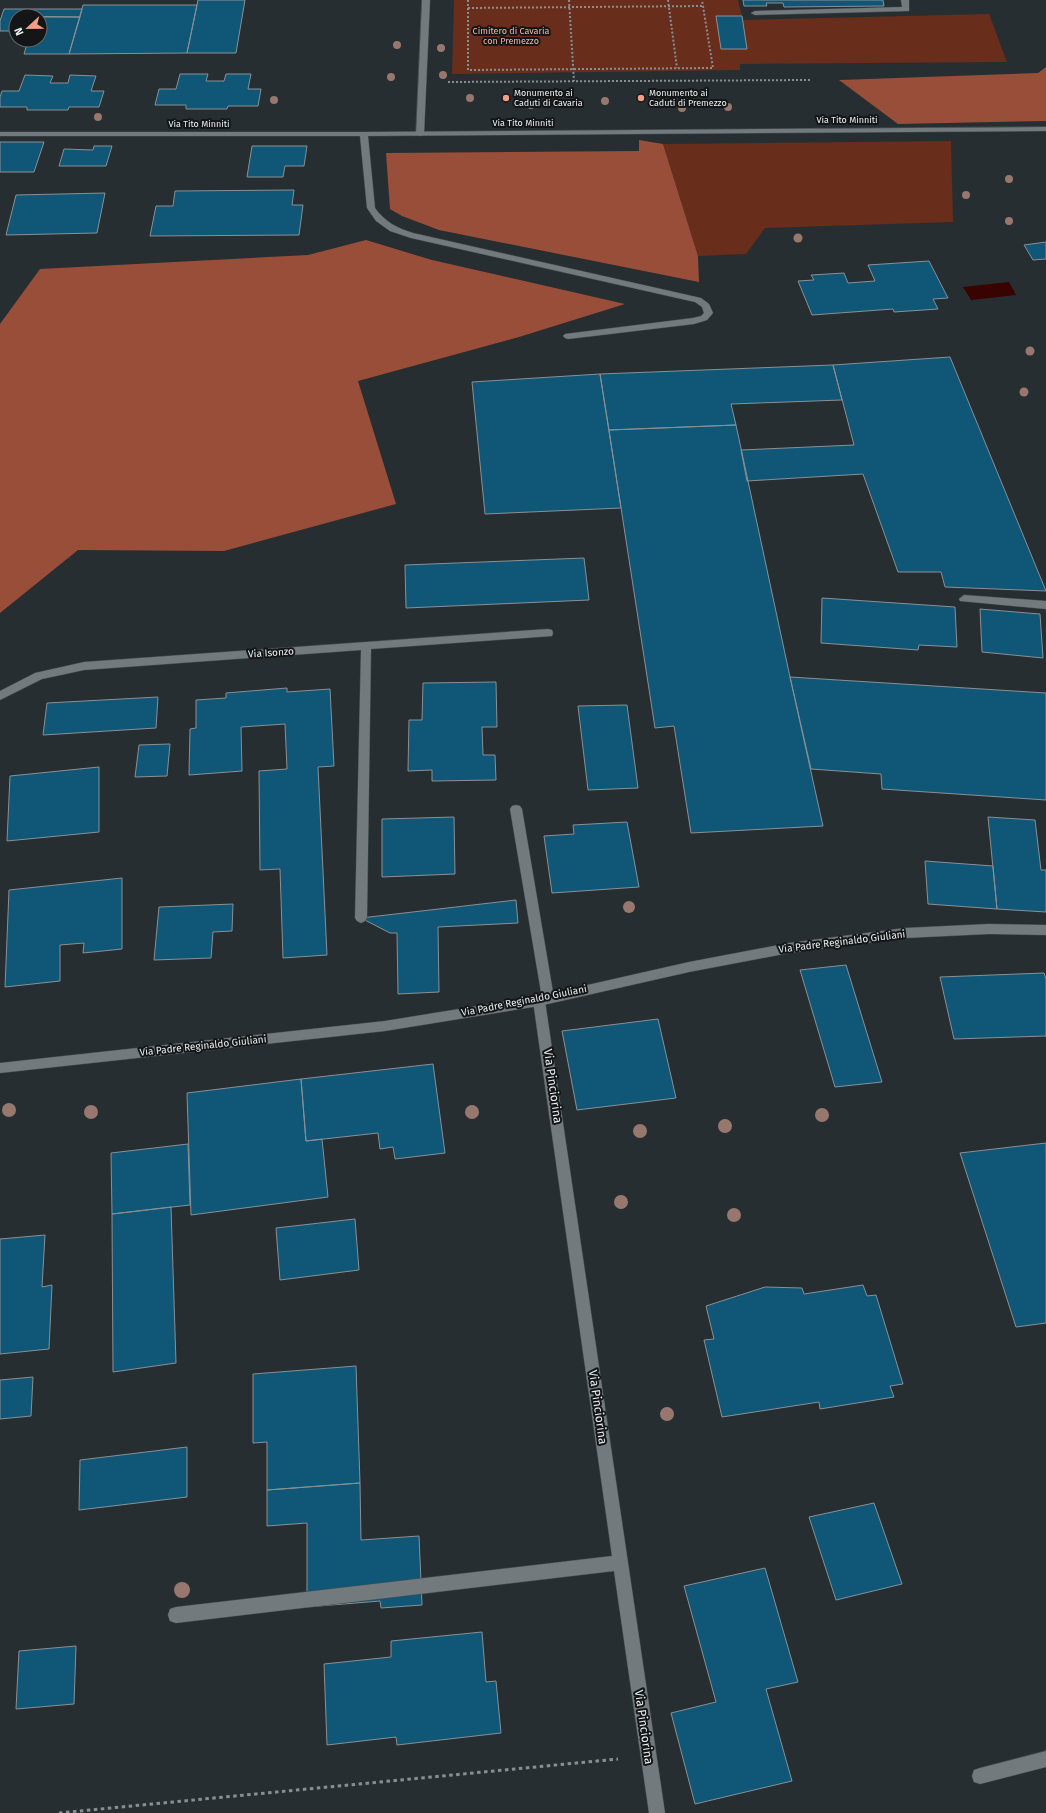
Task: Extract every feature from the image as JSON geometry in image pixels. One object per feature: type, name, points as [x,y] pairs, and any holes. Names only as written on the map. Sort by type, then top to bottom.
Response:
[{"type":"street","points":[[420,134],[426,0]]},
{"type":"street","points":[[756,13],[906,10],[905,0]]},
{"type":"street","name":"Via Tito Minniti","points":[[0,134],[420,134],[1046,129]]},
{"type":"street","points":[[364,134],[371,208],[379,219],[393,229],[419,237],[698,300],[706,306],[709,312],[704,318],[694,321],[568,336]]},
{"type":"street","points":[[964,599],[1046,605]]},
{"type":"street","name":"Via Isonzo","points":[[0,696],[39,676],[84,666],[548,633]]},
{"type":"street","points":[[360,918],[366,647]]},
{"type":"street","name":"Via Pinciorina","points":[[516,809],[657,1813]]},
{"type":"street","name":"Via Padre Reginaldo Giuliani","points":[[0,1068],[385,1026],[543,1000],[689,967],[789,948],[905,933],[989,929],[1046,930]]},
{"type":"street","points":[[176,1615],[621,1564]]},
{"type":"street","points":[[980,1776],[1046,1759]]},
{"type":"path","points":[[468,0],[468,70],[713,68],[702,0]]},
{"type":"path","points":[[569,0],[574,81]]},
{"type":"path","points":[[668,0],[677,68]]},
{"type":"path","points":[[468,8],[703,6]]},
{"type":"path","points":[[422,82],[810,80]]},
{"type":"path","points":[[59,1813],[648,1756]]},
{"type":"green space","name":"Cimitero di Cavaria con Premezzo","points":[[454,0],[738,0],[743,20],[989,14],[1007,62],[740,64],[740,70],[452,74]]},
{"type":"green space","points":[[951,141],[953,222],[765,228],[746,254],[698,256],[663,144]]},
{"type":"shaded area","points":[[1046,67],[1046,121],[898,124],[839,80],[1038,73]]},
{"type":"shaded area","points":[[639,140],[663,144],[698,256],[699,282],[439,230],[402,216],[390,209],[386,153],[639,151]]},
{"type":"shaded area","points":[[366,240],[432,260],[625,304],[519,337],[358,381],[396,504],[224,551],[78,550],[0,613],[0,324],[40,269],[308,255]]},
{"type":"shaded area","points":[[1009,282],[1016,295],[971,300],[963,287]]},
{"type":"building","points":[[198,0],[245,0],[236,53],[187,53]]},
{"type":"building","points":[[743,0],[883,0],[884,6],[784,7],[783,3],[766,3],[767,6],[744,6]]},
{"type":"building","points":[[83,5],[197,5],[187,53],[69,54]]},
{"type":"building","points":[[4,9],[8,9],[8,31],[0,31],[0,21]]},
{"type":"building","points":[[48,9],[82,9],[80,17],[48,16]]},
{"type":"building","points":[[716,16],[742,16],[747,49],[721,49]]},
{"type":"building","points":[[48,17],[80,17],[69,54],[24,54],[26,48],[48,48]]},
{"type":"building","points":[[180,74],[208,74],[206,81],[224,81],[226,74],[251,74],[248,89],[261,89],[258,106],[228,106],[227,109],[186,109],[186,105],[155,105],[159,89],[176,89]]},
{"type":"building","points":[[25,75],[53,76],[50,83],[68,83],[70,75],[96,76],[91,91],[104,91],[99,107],[69,107],[68,110],[27,110],[27,107],[0,107],[0,97],[2,91],[19,91]]},
{"type":"building","points":[[0,142],[44,142],[34,172],[0,172]]},
{"type":"building","points":[[94,146],[112,146],[106,166],[59,166],[64,149],[93,150]]},
{"type":"building","points":[[252,146],[307,146],[304,166],[285,166],[283,177],[247,177]]},
{"type":"building","points":[[294,190],[292,205],[303,205],[299,235],[150,236],[156,206],[173,206],[175,191]]},
{"type":"building","points":[[105,193],[97,233],[6,235],[16,195]]},
{"type":"building","points":[[1046,242],[1046,259],[1033,260],[1024,245]]},
{"type":"building","points":[[929,261],[948,298],[933,299],[938,309],[894,312],[893,309],[812,315],[798,281],[814,280],[811,275],[844,273],[848,283],[875,281],[868,265]]},
{"type":"building","points":[[950,357],[1046,591],[945,587],[941,572],[898,572],[863,474],[747,481],[741,450],[854,445],[833,365]]},
{"type":"building","points":[[833,365],[842,400],[731,404],[736,425],[609,430],[600,374]]},
{"type":"building","points":[[600,374],[621,508],[485,514],[472,382]]},
{"type":"building","points":[[736,425],[823,826],[691,833],[674,726],[655,728],[609,430]]},
{"type":"building","points":[[584,558],[589,600],[406,608],[405,565]]},
{"type":"building","points":[[822,598],[955,607],[957,647],[919,645],[918,650],[821,643]]},
{"type":"building","points":[[980,609],[1040,614],[1043,658],[982,652]]},
{"type":"building","points":[[790,677],[1046,693],[1046,800],[882,789],[881,774],[811,769]]},
{"type":"building","points":[[496,682],[497,727],[482,727],[483,755],[495,755],[496,780],[432,781],[432,770],[408,771],[409,720],[422,720],[423,683]]},
{"type":"building","points":[[287,688],[287,692],[330,689],[334,766],[318,767],[327,955],[283,958],[280,869],[260,870],[259,771],[287,769],[285,724],[241,727],[242,771],[189,775],[190,729],[196,728],[196,700],[226,698],[226,693]]},
{"type":"building","points":[[158,697],[156,728],[43,735],[47,703]]},
{"type":"building","points":[[627,705],[638,788],[588,790],[578,706]]},
{"type":"building","points":[[170,744],[167,776],[135,777],[139,745]]},
{"type":"building","points":[[99,767],[99,832],[7,841],[10,776]]},
{"type":"building","points":[[454,817],[455,874],[382,877],[382,819]]},
{"type":"building","points":[[988,817],[1035,820],[1041,870],[1046,870],[1046,912],[997,909]]},
{"type":"building","points":[[627,822],[639,887],[552,893],[544,836],[574,834],[573,825]]},
{"type":"building","points":[[925,861],[993,866],[997,909],[928,904]]},
{"type":"building","points":[[122,878],[122,949],[83,953],[84,943],[60,945],[60,981],[5,987],[9,890]]},
{"type":"building","points":[[516,900],[518,923],[438,927],[439,992],[398,994],[397,933],[390,933],[361,918]]},
{"type":"building","points":[[233,904],[232,931],[213,932],[211,958],[154,960],[159,907]]},
{"type":"building","points":[[846,965],[882,1082],[835,1087],[800,970]]},
{"type":"building","points":[[1044,973],[1046,979],[1046,1036],[954,1039],[940,977]]},
{"type":"building","points":[[658,1019],[676,1098],[577,1110],[562,1031]]},
{"type":"building","points":[[433,1064],[445,1153],[395,1159],[393,1147],[380,1149],[378,1133],[306,1141],[301,1079]]},
{"type":"building","points":[[301,1079],[306,1141],[322,1139],[328,1197],[191,1215],[187,1093]]},
{"type":"building","points":[[1046,1143],[1046,1323],[1016,1327],[960,1153]]},
{"type":"building","points":[[188,1144],[190,1205],[112,1214],[111,1153]]},
{"type":"building","points":[[171,1207],[176,1363],[113,1372],[112,1214]]},
{"type":"building","points":[[355,1219],[359,1270],[280,1280],[276,1228]]},
{"type":"building","points":[[45,1235],[42,1287],[52,1285],[49,1349],[0,1354],[0,1239]]},
{"type":"building","points":[[863,1285],[867,1296],[876,1295],[903,1384],[890,1386],[894,1397],[820,1409],[819,1402],[722,1417],[704,1340],[714,1339],[706,1306],[765,1287],[802,1288],[804,1294]]},
{"type":"building","points":[[356,1366],[360,1483],[267,1490],[267,1442],[253,1443],[253,1374]]},
{"type":"building","points":[[33,1377],[31,1416],[0,1419],[0,1380]]},
{"type":"building","points":[[187,1447],[187,1497],[79,1510],[80,1460]]},
{"type":"building","points":[[360,1483],[361,1540],[419,1536],[422,1605],[381,1608],[380,1601],[307,1607],[307,1523],[267,1526],[267,1490]]},
{"type":"building","points":[[874,1503],[902,1584],[836,1600],[809,1517]]},
{"type":"building","points":[[765,1568],[798,1682],[766,1689],[792,1781],[695,1804],[671,1713],[716,1702],[684,1586]]},
{"type":"building","points":[[482,1632],[486,1682],[496,1681],[501,1733],[397,1745],[396,1737],[327,1745],[324,1664],[391,1657],[391,1641]]},
{"type":"building","points":[[76,1646],[74,1704],[16,1709],[19,1651]]},
{"type":"place","name":"Monumento ai Caduti di Cavaria","points":[[506,98]]},
{"type":"place","name":"Monumento ai Caduti di Premezzo","points":[[641,98]]}]
